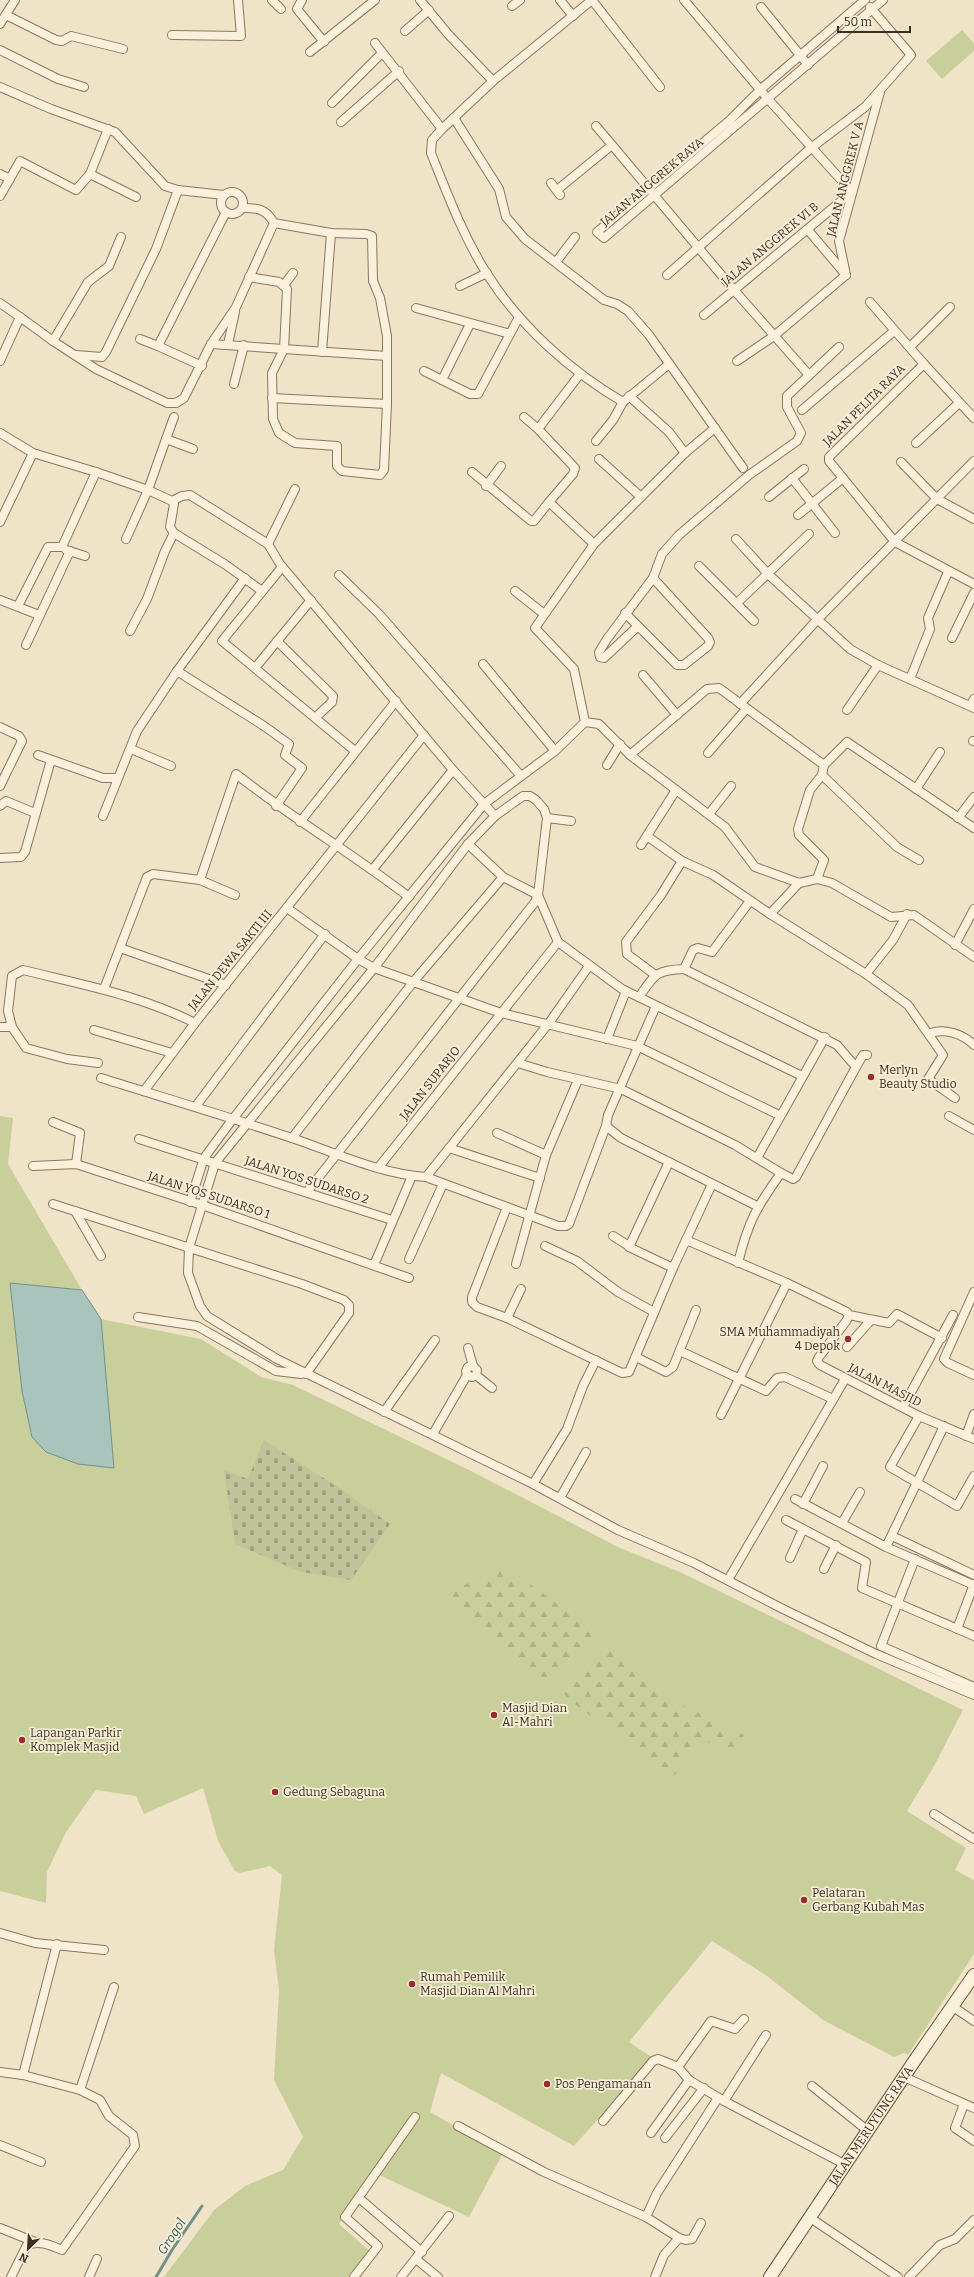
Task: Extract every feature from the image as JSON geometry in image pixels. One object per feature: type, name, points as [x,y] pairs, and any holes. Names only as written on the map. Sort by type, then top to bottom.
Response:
[{"type":"main road","name":"JALAN MERUYUNG RAYA","points":[[770,2277],[809,2217],[846,2165],[974,1975]]},
{"type":"street","points":[[0,24],[16,0]]},
{"type":"street","points":[[272,0],[281,9]]},
{"type":"street","points":[[302,0],[297,10],[324,42]]},
{"type":"street","points":[[310,52],[375,0]]},
{"type":"street","points":[[420,0],[448,34],[493,82]]},
{"type":"street","points":[[512,6],[520,0]]},
{"type":"street","points":[[560,0],[573,16]]},
{"type":"street","points":[[660,87],[592,0],[493,82],[442,129],[432,140],[431,153],[459,222],[487,274],[519,317],[580,374],[626,399],[668,432],[685,453]]},
{"type":"street","points":[[684,0],[768,99],[852,192]]},
{"type":"street","points":[[667,275],[811,148],[864,107],[912,55],[865,0]]},
{"type":"street","name":"JALAN ANGGREK RAYA","points":[[865,0],[761,89],[730,120],[597,232],[604,238],[883,0]]},
{"type":"street","points":[[172,35],[241,36],[239,1]]},
{"type":"street","points":[[761,8],[808,65]]},
{"type":"street","points":[[405,31],[429,10]]},
{"type":"street","points":[[6,15],[56,40],[62,41],[71,36],[123,49]]},
{"type":"street","points":[[375,43],[399,71],[442,129]]},
{"type":"street","points":[[0,50],[58,79],[84,87]]},
{"type":"street","points":[[332,102],[382,53]]},
{"type":"street","points":[[341,122],[399,71]]},
{"type":"street","points":[[0,87],[51,109],[115,132],[158,181],[165,186],[178,190],[224,195]]},
{"type":"street","name":"JALAN ANGGREK V A","points":[[846,275],[839,241],[881,89]]},
{"type":"street","points":[[454,118],[499,189],[506,217],[525,239],[604,300],[617,304],[628,311],[649,335],[742,468]]},
{"type":"street","points":[[596,126],[734,290],[809,375]]},
{"type":"street","points":[[0,196],[20,161],[76,190],[90,174],[108,129]]},
{"type":"street","points":[[550,183],[559,192],[612,145]]},
{"type":"street","points":[[0,174],[10,179]]},
{"type":"street","points":[[90,174],[136,197]]},
{"type":"street","points":[[75,355],[104,356],[156,249],[178,190]]},
{"type":"street","points":[[0,303],[53,341],[96,368],[167,403],[176,403],[184,398],[202,366],[212,344],[236,307],[274,223],[270,214],[258,208],[243,208],[232,214],[226,212],[220,201],[224,195],[232,191],[240,195],[243,199],[243,208]]},
{"type":"street","name":"JALAN ANGGREK VI B","points":[[704,316],[852,192]]},
{"type":"street","points":[[158,346],[226,212]]},
{"type":"street","points":[[249,277],[279,282],[287,289],[284,349],[272,373],[273,419],[279,433],[286,439],[295,443],[337,446],[337,466],[342,471],[380,474],[384,470],[387,404],[387,356],[385,319],[373,281],[372,236],[366,234],[331,233],[274,223]]},
{"type":"street","points":[[737,361],[774,336],[846,275],[808,230]]},
{"type":"street","points":[[322,352],[331,233]]},
{"type":"street","points":[[53,341],[88,282],[109,266],[121,237]]},
{"type":"street","points":[[556,262],[574,237]]},
{"type":"street","points":[[284,285],[293,273]]},
{"type":"street","points":[[460,286],[487,274]]},
{"type":"street","points":[[870,302],[924,364]]},
{"type":"street","points":[[228,344],[236,307]]},
{"type":"street","points":[[910,347],[950,307]]},
{"type":"street","points":[[416,308],[510,334]]},
{"type":"street","points":[[0,361],[20,317]]},
{"type":"street","points":[[424,371],[470,394],[478,394],[519,317]]},
{"type":"street","points":[[442,380],[470,324]]},
{"type":"street","points":[[802,410],[894,331]]},
{"type":"street","points":[[140,338],[202,366]]},
{"type":"street","points":[[212,344],[387,356]]},
{"type":"street","points":[[234,384],[244,345]]},
{"type":"street","points":[[638,626],[604,658],[600,657],[599,652],[603,645],[625,613],[653,578],[662,554],[679,535],[749,475],[797,441],[801,433],[786,401],[787,396],[839,347]]},
{"type":"street","points":[[596,441],[613,420],[626,399],[669,364]]},
{"type":"street","name":"JALAN PELITA RAYA","points":[[895,542],[829,461],[829,457],[924,364],[974,418]]},
{"type":"street","points":[[538,429],[580,374]]},
{"type":"street","points":[[272,398],[387,404]]},
{"type":"street","points":[[916,443],[959,402]]},
{"type":"street","points":[[126,539],[148,490],[174,417]]},
{"type":"street","points":[[472,472],[486,486],[531,521],[534,521],[573,474],[575,468],[538,429],[524,418]]},
{"type":"street","points":[[584,722],[574,669],[535,628],[594,544],[685,453],[715,428]]},
{"type":"street","points":[[0,433],[32,453],[96,472],[148,490],[172,502],[174,504],[170,527],[174,533],[245,578],[262,591]]},
{"type":"street","points":[[166,439],[193,449]]},
{"type":"street","points":[[0,522],[32,453]]},
{"type":"street","points":[[599,459],[642,497]]},
{"type":"street","points":[[708,754],[743,706],[817,620],[974,461]]},
{"type":"street","points":[[902,462],[937,499],[974,519]]},
{"type":"street","points":[[486,486],[501,466]]},
{"type":"street","points":[[769,497],[804,469]]},
{"type":"street","points":[[62,547],[96,472]]},
{"type":"street","points":[[792,478],[835,533]]},
{"type":"street","points":[[798,515],[843,478]]},
{"type":"street","points":[[268,544],[295,490]]},
{"type":"street","points":[[172,502],[182,496],[190,495],[268,544],[282,567],[453,770],[495,816]]},
{"type":"street","points":[[549,502],[594,544]]},
{"type":"street","points":[[130,631],[147,599],[165,551],[174,533]]},
{"type":"street","points":[[737,603],[809,534]]},
{"type":"street","points":[[736,539],[768,574],[817,620],[850,648],[878,665],[973,705]]},
{"type":"street","points":[[895,542],[948,572],[974,584]]},
{"type":"street","points":[[18,606],[48,546],[62,547],[70,552],[85,556]]},
{"type":"street","points":[[26,644],[70,552]]},
{"type":"street","points":[[699,566],[754,621]]},
{"type":"street","points":[[282,567],[222,641],[316,717],[355,751]]},
{"type":"street","points":[[910,679],[930,628],[928,618],[948,572]]},
{"type":"street","points":[[338,575],[379,614],[521,776]]},
{"type":"street","points":[[103,816],[116,778],[131,749],[137,731],[177,671],[245,578]]},
{"type":"street","points":[[625,613],[677,665],[684,664],[708,646],[710,642],[653,578]]},
{"type":"street","points":[[515,591],[544,614]]},
{"type":"street","points":[[952,638],[974,593]]},
{"type":"street","points":[[0,600],[39,615]]},
{"type":"street","points":[[255,668],[311,600]]},
{"type":"street","points":[[277,641],[333,696],[332,702],[316,717]]},
{"type":"street","points":[[483,664],[554,751]]},
{"type":"street","points":[[847,710],[878,665]]},
{"type":"street","points":[[177,671],[290,744],[285,755],[302,768],[276,806]]},
{"type":"street","points":[[643,675],[677,715]]},
{"type":"street","points":[[630,755],[707,689],[714,687],[719,688],[824,765]]},
{"type":"street","points":[[300,822],[396,701]]},
{"type":"street","points":[[584,722],[599,724],[630,755],[725,827],[755,867],[799,883],[818,879],[832,883],[891,917],[907,914],[914,915],[974,957]]},
{"type":"street","points":[[190,1202],[204,1158],[232,1120],[358,959],[484,804],[554,751],[584,722]]},
{"type":"street","points":[[0,728],[19,736],[22,741],[0,786]]},
{"type":"street","name":"JALAN DEWA SAKTI III","points":[[144,1091],[195,1023],[286,908],[337,847],[424,736]]},
{"type":"street","points":[[818,879],[824,860],[799,835],[798,829],[810,790],[822,775],[824,765],[847,742],[974,828]]},
{"type":"street","points":[[607,765],[620,744]]},
{"type":"street","points":[[131,749],[171,766]]},
{"type":"street","points":[[916,789],[940,752]]},
{"type":"street","points":[[38,755],[103,778],[116,778]]},
{"type":"street","points":[[0,858],[21,857],[25,852],[51,760]]},
{"type":"street","points":[[373,869],[453,770]]},
{"type":"street","points":[[200,880],[236,774],[276,806],[373,869],[409,897]]},
{"type":"street","points":[[822,775],[897,847],[919,860]]},
{"type":"street","points":[[709,814],[731,786]]},
{"type":"street","points":[[642,845],[676,790]]},
{"type":"street","points":[[307,1192],[535,902],[538,895],[547,818],[544,809],[530,796],[523,796],[495,816],[468,844],[374,968],[247,1125],[215,1162],[190,1248],[188,1273],[200,1306],[207,1316],[277,1359],[306,1374],[433,1434],[560,1498],[618,1530],[728,1580],[783,1609],[876,1654],[974,1695]]},
{"type":"street","points":[[958,818],[974,797]]},
{"type":"street","points":[[2,802],[35,813]]},
{"type":"street","points":[[547,818],[571,821]]},
{"type":"street","points":[[647,836],[682,861],[714,874],[750,901],[866,974],[908,1005],[943,1055],[928,1079],[955,1098]]},
{"type":"street","points":[[468,844],[503,877],[538,895],[558,942],[589,966],[626,991],[802,1076]]},
{"type":"street","points":[[654,974],[627,954],[626,942],[661,895],[682,861]]},
{"type":"street","points":[[104,989],[147,877],[152,874],[200,880],[235,895]]},
{"type":"street","points":[[292,1138],[414,981],[503,877]]},
{"type":"street","points":[[770,914],[799,883]]},
{"type":"street","points":[[684,969],[693,950],[698,948],[712,952],[750,901]]},
{"type":"street","points":[[286,908],[325,934],[358,959],[374,968],[501,1013],[549,1023],[637,1046],[780,1115]]},
{"type":"street","points":[[955,945],[974,910]]},
{"type":"street","points":[[866,974],[893,940],[907,914]]},
{"type":"street","points":[[196,1106],[325,934]]},
{"type":"street","name":"JALAN SUPARJO","points":[[378,1168],[558,942]]},
{"type":"street","points":[[120,948],[226,985]]},
{"type":"street","points":[[426,1177],[549,1023],[589,966]]},
{"type":"street","points":[[639,997],[654,974],[664,970],[684,969],[824,1037],[837,1045],[856,1067]]},
{"type":"street","points":[[98,1063],[67,1059],[26,1048],[12,1027],[8,1011],[12,976],[15,972],[23,970],[104,989],[156,1006],[195,1023]]},
{"type":"street","points":[[607,1039],[626,991]]},
{"type":"street","points":[[101,1078],[196,1106],[232,1120],[292,1138],[378,1168],[412,1176],[426,1177],[530,1214],[558,1226],[566,1226],[569,1224],[606,1126],[608,1115],[621,1089],[637,1046],[656,1006]]},
{"type":"street","points":[[0,1027],[12,1027]]},
{"type":"street","points":[[94,1030],[172,1053]]},
{"type":"street","points":[[928,1034],[933,1032],[957,1033],[966,1037],[974,1045]]},
{"type":"street","points":[[757,1158],[824,1037]]},
{"type":"street","points":[[518,1063],[578,1080],[621,1089],[735,1144],[793,1179],[796,1177],[863,1055],[867,1055]]},
{"type":"street","points":[[516,1264],[546,1155],[578,1080]]},
{"type":"street","points":[[949,1116],[974,1130]]},
{"type":"street","points":[[52,1122],[80,1133],[76,1164]]},
{"type":"street","points":[[606,1126],[621,1138],[757,1206]]},
{"type":"street","points":[[497,1134],[546,1155]]},
{"type":"street","name":"JALAN YOS SUDARSO 2","points":[[139,1139],[204,1158],[392,1220]]},
{"type":"street","points":[[449,1148],[540,1178]]},
{"type":"street","points":[[629,1246],[669,1162]]},
{"type":"street","name":"JALAN YOS SUDARSO 1","points":[[34,1166],[76,1164],[202,1205],[409,1278]]},
{"type":"street","points":[[738,1263],[746,1233],[757,1206],[781,1173]]},
{"type":"street","points":[[374,1265],[412,1176]]},
{"type":"street","points":[[409,1259],[443,1184]]},
{"type":"street","points":[[507,1207],[472,1297],[472,1302],[477,1306],[507,1318],[627,1373],[636,1357],[673,1268],[712,1184]]},
{"type":"street","points":[[53,1204],[302,1284],[340,1298],[350,1305],[350,1313],[306,1374]]},
{"type":"street","points":[[75,1211],[101,1256]]},
{"type":"street","points":[[613,1236],[630,1248],[673,1268]]},
{"type":"street","points":[[686,1240],[786,1283],[847,1312],[849,1315],[889,1323],[897,1314],[942,1338]]},
{"type":"street","points":[[545,1246],[577,1261],[618,1292],[654,1312]]},
{"type":"street","points":[[721,1415],[786,1283]]},
{"type":"street","points":[[507,1318],[521,1289]]},
{"type":"street","points":[[974,1292],[944,1359],[974,1375]]},
{"type":"street","points":[[636,1357],[666,1372],[673,1367],[696,1310]]},
{"type":"street","name":"JALAN MASJID","points":[[849,1315],[847,1320],[817,1361],[820,1365],[920,1416],[974,1440]]},
{"type":"street","points":[[903,1407],[942,1338],[953,1315]]},
{"type":"street","points":[[138,1317],[197,1326],[276,1371],[306,1374]]},
{"type":"street","points":[[848,1346],[871,1320]]},
{"type":"street","points":[[384,1412],[435,1340]]},
{"type":"street","points":[[468,1348],[473,1366],[468,1367],[466,1371],[492,1388]]},
{"type":"street","points":[[680,1351],[766,1391],[776,1378],[785,1377],[832,1400]]},
{"type":"street","points":[[533,1484],[567,1429],[583,1386],[596,1360]]},
{"type":"street","points":[[433,1434],[472,1375]]},
{"type":"street","points":[[728,1580],[845,1379]]},
{"type":"street","points":[[966,1436],[974,1414]]},
{"type":"street","points":[[920,1416],[890,1465],[893,1469],[916,1484],[957,1506],[974,1476]]},
{"type":"street","points":[[886,1547],[944,1426]]},
{"type":"street","points":[[560,1498],[586,1452]]},
{"type":"street","points":[[803,1504],[823,1466]]},
{"type":"street","points":[[842,1523],[860,1492]]},
{"type":"street","points":[[795,1499],[886,1547],[974,1585],[957,1629]]},
{"type":"street","points":[[786,1520],[866,1562],[862,1588],[899,1602],[974,1636]]},
{"type":"street","points":[[790,1558],[803,1529]]},
{"type":"street","points":[[892,1536],[974,1575]]},
{"type":"street","points":[[824,1569],[836,1545]]},
{"type":"street","points":[[915,1559],[881,1646],[974,1687]]},
{"type":"street","points":[[934,1814],[974,1839]]},
{"type":"street","points":[[0,1933],[35,1943],[57,1944],[104,1950]]},
{"type":"street","points":[[23,2075],[57,1944]]},
{"type":"street","points":[[80,2090],[114,1987]]},
{"type":"street","points":[[952,2006],[974,2021]]},
{"type":"street","points":[[678,2067],[711,2021],[735,2029],[744,2019]]},
{"type":"street","points":[[646,2217],[658,2193],[721,2099],[766,2036]]},
{"type":"street","points":[[603,2121],[653,2061],[658,2059],[678,2067],[689,2080],[721,2099],[846,2165]]},
{"type":"street","points":[[0,2072],[23,2075],[80,2090],[100,2100],[109,2116],[133,2134],[135,2146],[62,2250],[35,2242],[0,2228]]},
{"type":"street","points":[[904,2077],[974,2108]]},
{"type":"street","points":[[651,2133],[689,2080]]},
{"type":"street","points":[[812,2086],[868,2132]]},
{"type":"street","points":[[665,2138],[704,2088]]},
{"type":"street","points":[[964,2104],[954,2128],[974,2141]]},
{"type":"street","points":[[354,2277],[378,2246],[345,2219],[415,2117]]},
{"type":"street","points":[[458,2126],[544,2172],[646,2217],[679,2238],[686,2240],[692,2239],[701,2223]]},
{"type":"street","points":[[0,2145],[41,2162]]},
{"type":"street","points":[[359,2198],[422,2252]]},
{"type":"street","points":[[401,2277],[416,2260],[449,2216]]},
{"type":"street","points":[[809,2217],[898,2277]]},
{"type":"street","points":[[909,2277],[940,2245],[955,2239],[974,2220]]},
{"type":"street","points":[[655,2277],[664,2255],[679,2238]]},
{"type":"street","points":[[11,2277],[27,2245],[35,2242]]},
{"type":"street","points":[[89,2277],[97,2259]]},
{"type":"street","points":[[416,2260],[438,2277]]},
{"type":"green space","points":[[962,30],[974,43],[974,51],[942,79],[926,61]]},
{"type":"green space","points":[[0,1116],[13,1118],[8,1164],[82,1290],[101,1319],[201,1339],[261,1377],[293,1385],[471,1471],[620,1548],[680,1572],[963,1710],[933,1768],[907,1811],[966,1848],[955,1870],[974,1880],[974,1954],[908,2055],[904,2053],[894,2057],[823,2020],[767,1976],[712,1941],[629,2042],[653,2058],[574,2146],[441,2073],[430,2112],[503,2153],[469,2217],[375,2173],[339,2224],[373,2254],[351,2277],[164,2277],[214,2210],[245,2186],[283,2170],[303,2137],[274,2080],[279,1990],[274,1950],[282,1875],[270,1866],[240,1873],[235,1871],[218,1841],[203,1788],[144,1814],[136,1796],[96,1790],[66,1832],[47,1872],[46,1903],[0,1891]]},
{"type":"green space","points":[[264,1440],[339,1488],[390,1524],[351,1580],[301,1572],[235,1544],[224,1470],[248,1479]]},
{"type":"green space","points":[[504,1565],[599,1634],[549,1683],[443,1596]]},
{"type":"green space","points":[[605,1644],[684,1706],[744,1735],[734,1753],[711,1742],[687,1748],[675,1775],[665,1776],[638,1750],[576,1705],[564,1694]]},
{"type":"water","points":[[10,1283],[82,1290],[101,1319],[114,1468],[78,1464],[46,1452],[32,1437],[22,1391]]},
{"type":"waterway","name":"Grogol","points":[[156,2277],[172,2250],[202,2206]]},
{"type":"place","name":"Merlyn Beauty Studio","points":[[871,1077]]},
{"type":"place","name":"SMA Muhammadiyah 4 Depok","points":[[848,1339]]},
{"type":"place","name":"Masjid Dian Al-Mahri","points":[[494,1715]]},
{"type":"place","name":"Lapangan Parkir Komplek Masjid","points":[[22,1740]]},
{"type":"place","name":"Gedung Sebaguna","points":[[275,1792]]},
{"type":"place","name":"Pelataran Gerbang Kubah Mas","points":[[804,1900]]},
{"type":"place","name":"Rumah Pemilik Masjid Dian Al Mahri","points":[[412,1984]]},
{"type":"place","name":"Pos Pengamanan","points":[[547,2084]]}]
